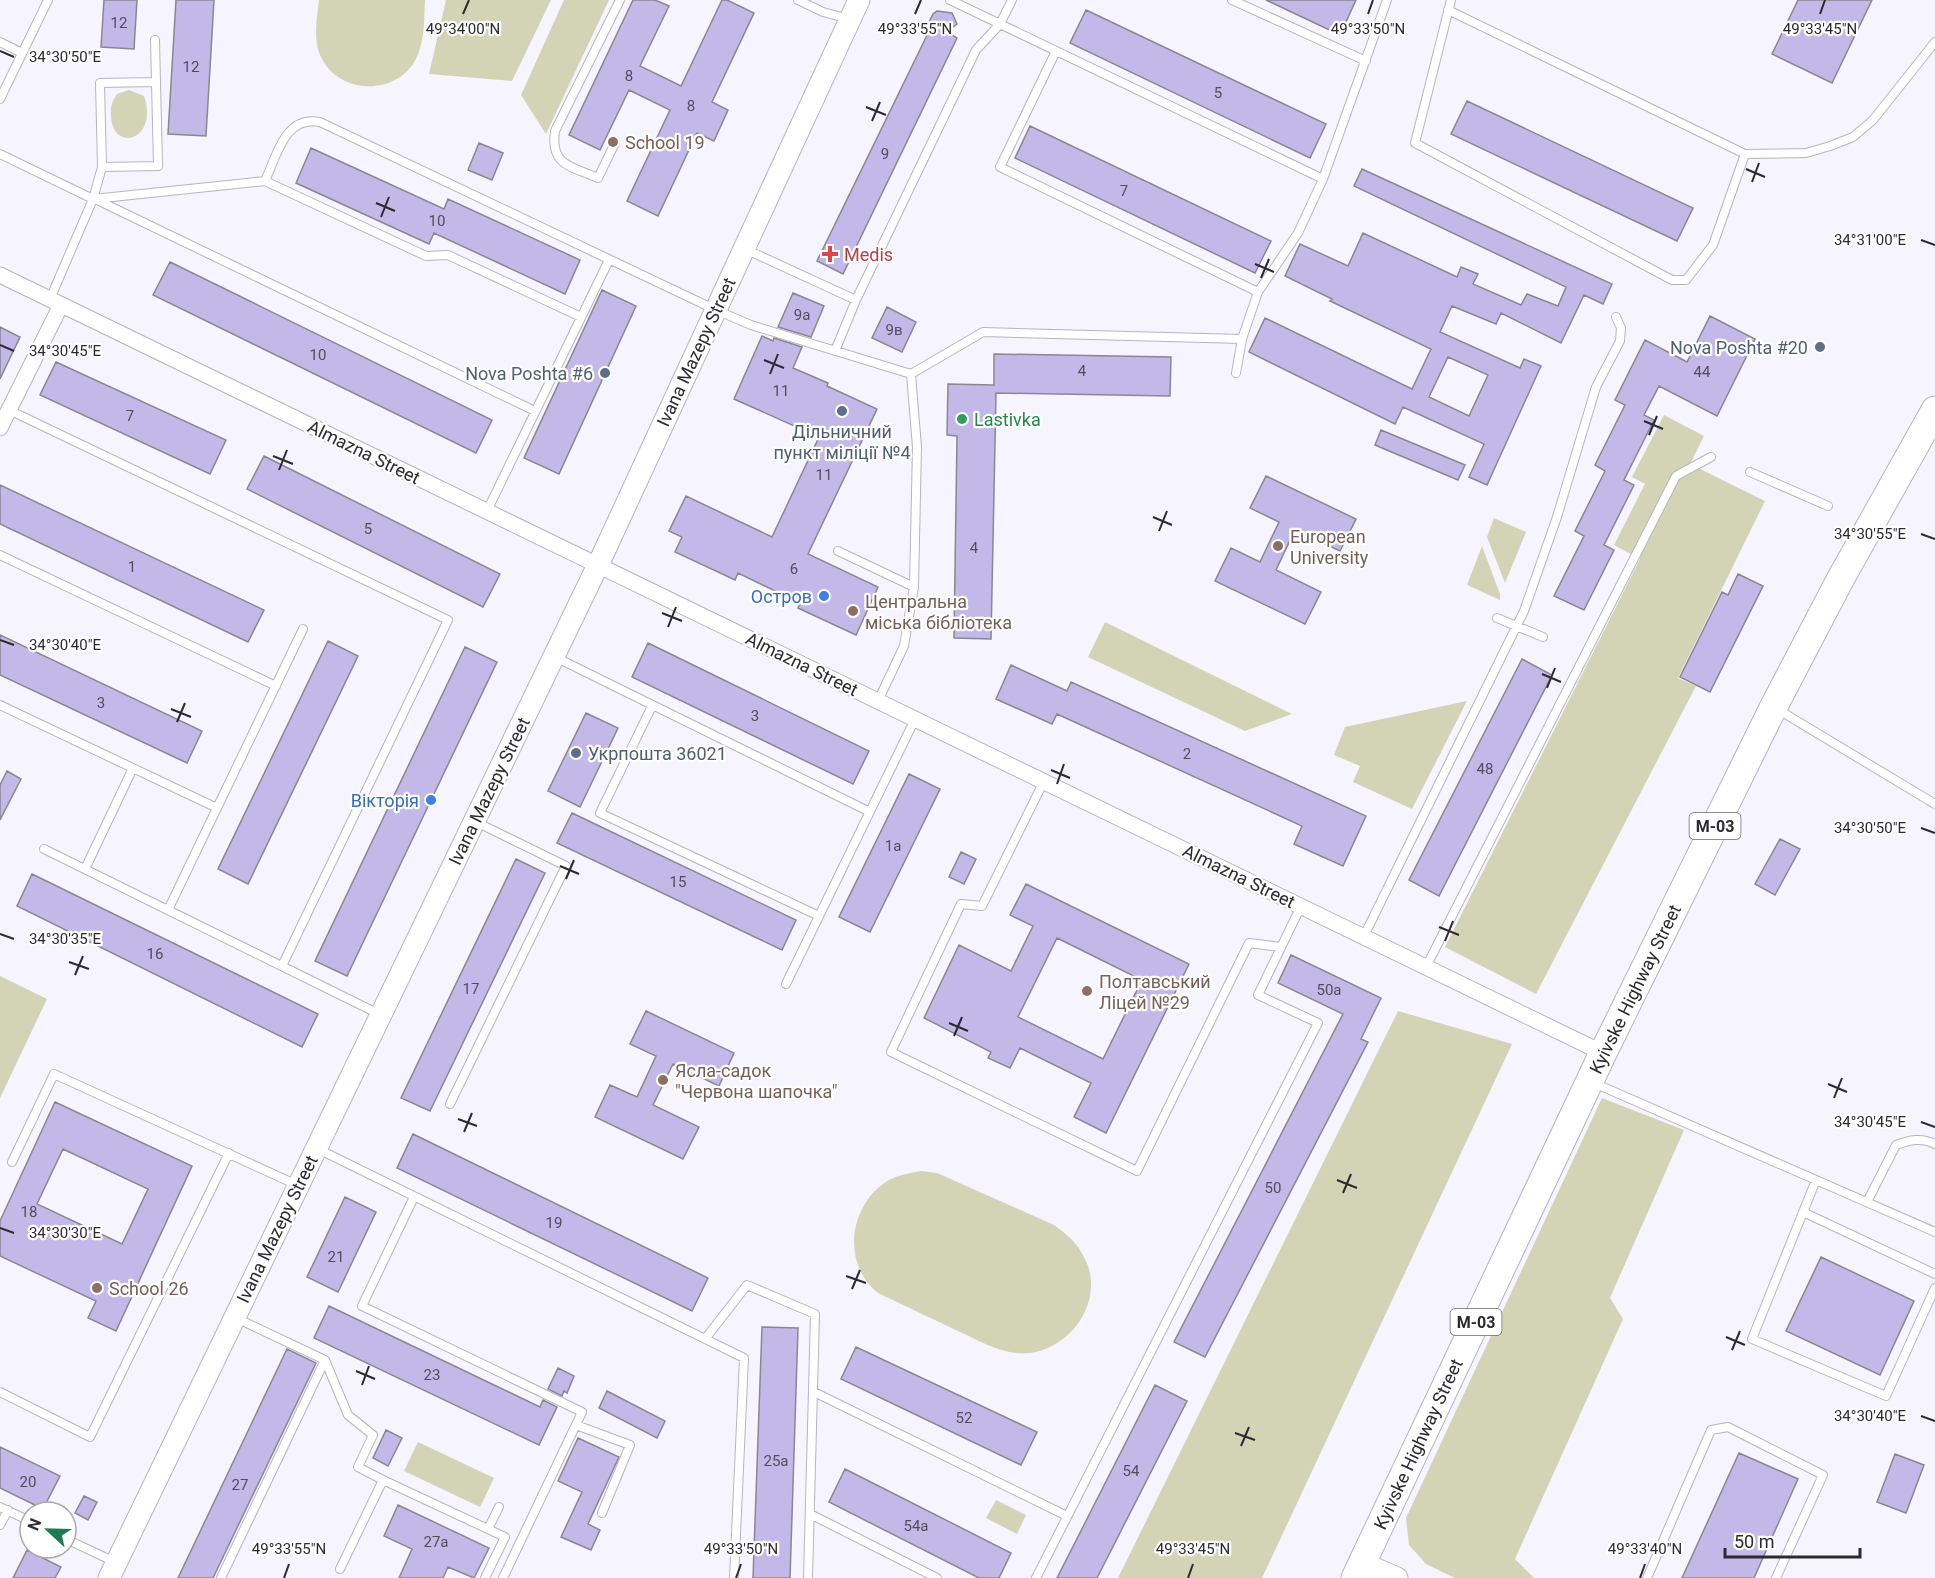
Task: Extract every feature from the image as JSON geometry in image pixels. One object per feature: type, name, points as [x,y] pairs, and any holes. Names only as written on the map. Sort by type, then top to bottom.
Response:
[{"type":"highway","name":"Kyivske Highway Street","points":[[1359,1570],[1603,1053],[1774,706],[1841,578],[1935,410]]},
{"type":"main road","name":"Ivana Mazepy Street","points":[[112,1570],[598,565],[855,9]]},
{"type":"main road","points":[[1359,1570],[1397,1578]]},
{"type":"street","name":"Almazna Street","points":[[0,275],[1603,1053]]},
{"type":"street","points":[[0,428],[56,302]]},
{"type":"lane","points":[[0,99],[48,0]]},
{"type":"lane","points":[[615,143],[598,178],[561,161],[555,152],[553,143],[555,130],[620,0]]},
{"type":"lane","points":[[798,0],[823,12],[855,9]]},
{"type":"lane","points":[[950,0],[1323,179]]},
{"type":"lane","points":[[835,351],[856,300],[976,50],[1000,24],[1012,0]]},
{"type":"lane","points":[[1232,0],[1366,61]]},
{"type":"lane","points":[[1236,373],[1242,339],[1258,292],[1298,233],[1323,179],[1387,0]]},
{"type":"lane","points":[[1451,0],[1415,143],[1672,280],[1686,280],[1713,245],[1745,154]]},
{"type":"lane","points":[[1448,10],[1745,154],[1806,153],[1853,137],[1873,120],[1935,42]]},
{"type":"lane","points":[[102,167],[158,166],[155,40]]},
{"type":"lane","points":[[0,42],[22,53]]},
{"type":"lane","points":[[1056,51],[1000,166],[1258,292]]},
{"type":"lane","points":[[56,302],[93,199],[102,167],[100,83],[156,82]]},
{"type":"lane","points":[[265,181],[290,130],[297,124],[309,120],[320,122],[751,325],[911,374],[983,332],[1242,339]]},
{"type":"lane","points":[[1,156],[535,411]]},
{"type":"lane","points":[[93,199],[265,181],[426,256],[448,255],[581,317]]},
{"type":"lane","points":[[744,249],[856,300]]},
{"type":"lane","points":[[487,511],[609,260]]},
{"type":"lane","points":[[1364,936],[1517,625],[1557,517],[1596,387],[1620,341],[1621,328],[1616,317]]},
{"type":"lane","points":[[878,701],[904,646],[914,587],[916,447],[911,374]]},
{"type":"lane","points":[[9,410],[448,620],[282,966]]},
{"type":"lane","points":[[1426,967],[1676,476],[1711,457]]},
{"type":"lane","points":[[1750,472],[1828,506]]},
{"type":"lane","points":[[838,551],[914,587]]},
{"type":"lane","points":[[0,555],[276,686]]},
{"type":"lane","points":[[1497,618],[1543,638]]},
{"type":"lane","points":[[168,910],[303,629]]},
{"type":"lane","points":[[554,657],[870,812]]},
{"type":"lane","points":[[0,705],[217,808]]},
{"type":"lane","points":[[652,706],[600,813],[819,916]]},
{"type":"lane","points":[[1774,706],[1935,804]]},
{"type":"lane","points":[[786,984],[915,719]]},
{"type":"lane","points":[[85,869],[133,768]]},
{"type":"lane","points":[[1044,781],[982,906],[961,904],[891,1052],[1137,1171],[1249,943],[1281,947]]},
{"type":"lane","points":[[450,1104],[566,866],[474,821]]},
{"type":"lane","points":[[44,849],[381,1015]]},
{"type":"lane","points":[[1036,1578],[1318,1023],[1258,994],[1301,906]]},
{"type":"lane","points":[[12,1162],[54,1074],[298,1185]]},
{"type":"lane","points":[[1590,1081],[1935,1232]]},
{"type":"lane","points":[[1867,1202],[1896,1145],[1912,1139],[1935,1144]]},
{"type":"lane","points":[[316,1148],[744,1358],[734,1578]]},
{"type":"lane","points":[[0,1392],[90,1437],[229,1153]]},
{"type":"lane","points":[[1816,1180],[1752,1339],[1886,1396],[1935,1288]]},
{"type":"lane","points":[[414,1197],[362,1306],[582,1412],[503,1578]]},
{"type":"lane","points":[[1803,1212],[1935,1274]]},
{"type":"lane","points":[[705,1339],[747,1285],[815,1314],[808,1578]]},
{"type":"lane","points":[[235,1317],[325,1360],[348,1415],[373,1435],[358,1467],[505,1537],[485,1578]]},
{"type":"lane","points":[[221,1578],[325,1360]]},
{"type":"lane","points":[[814,1392],[1067,1516]]},
{"type":"lane","points":[[576,1425],[630,1445],[602,1513]]},
{"type":"lane","points":[[1647,1578],[1711,1430],[1728,1427],[1823,1475],[1776,1578]]},
{"type":"lane","points":[[340,1569],[383,1480]]},
{"type":"lane","points":[[488,1529],[498,1507]]},
{"type":"lane","points":[[0,1526],[4,1508],[18,1515]]},
{"type":"lane","points":[[810,1514],[938,1578]]},
{"type":"lane","points":[[78,1547],[112,1570]]},
{"type":"green space","points":[[319,0],[425,0],[423,37],[416,59],[407,71],[395,80],[381,85],[353,84],[339,78],[328,68],[318,48],[316,28]]},
{"type":"green space","points":[[446,0],[551,0],[512,81],[429,74]]},
{"type":"green space","points":[[564,0],[609,0],[546,134],[521,95]]},
{"type":"green space","points":[[129,90],[144,96],[147,111],[145,123],[140,132],[134,137],[126,138],[119,135],[113,128],[111,110],[117,94]]},
{"type":"green space","points":[[1664,415],[1704,436],[1690,464],[1765,501],[1678,678],[1696,686],[1536,994],[1445,947],[1640,559],[1614,545],[1645,484],[1632,477]]},
{"type":"green space","points":[[1494,518],[1526,532],[1505,583],[1487,537]]},
{"type":"green space","points":[[1482,546],[1500,594],[1500,600],[1467,585]]},
{"type":"green space","points":[[1105,622],[1292,714],[1245,731],[1088,657]]},
{"type":"green space","points":[[1467,701],[1412,809],[1353,782],[1360,766],[1334,755],[1345,727]]},
{"type":"green space","points":[[0,976],[47,999],[0,1098]]},
{"type":"green space","points":[[1398,1011],[1512,1044],[1262,1578],[1118,1578]]},
{"type":"green space","points":[[1602,1098],[1684,1130],[1610,1298],[1623,1319],[1515,1559],[1534,1578],[1455,1578],[1426,1564],[1409,1545],[1406,1518]]},
{"type":"green space","points":[[921,1171],[937,1173],[1054,1225],[1074,1242],[1088,1266],[1091,1283],[1084,1314],[1063,1339],[1048,1348],[1033,1353],[1001,1350],[878,1293],[869,1285],[858,1266],[855,1252],[856,1224],[861,1211],[868,1199],[889,1180]]},
{"type":"green space","points":[[418,1442],[494,1478],[480,1507],[404,1471]]},
{"type":"green space","points":[[996,1500],[1026,1515],[1017,1534],[986,1518]]},
{"type":"building","points":[[104,0],[137,0],[134,49],[101,47]]},
{"type":"building","points":[[176,0],[214,0],[206,136],[168,134]]},
{"type":"building","points":[[633,0],[655,0],[669,6],[640,66],[681,86],[722,0],[727,0],[754,13],[712,102],[728,110],[714,141],[697,133],[658,216],[627,201],[670,110],[629,90],[600,150],[569,135]]},
{"type":"building","points":[[1266,0],[1356,0],[1340,35]]},
{"type":"building","points":[[1798,0],[1872,0],[1832,83],[1772,54]]},
{"type":"building","points":[[1086,10],[1326,124],[1310,158],[1070,43]]},
{"type":"building","points":[[937,11],[952,13],[957,24],[947,32],[957,38],[843,274],[817,261],[932,25],[928,24]]},
{"type":"building","points":[[1467,101],[1693,208],[1677,241],[1451,134]]},
{"type":"building","points":[[1030,126],[1271,241],[1255,273],[1015,158]]},
{"type":"building","points":[[479,143],[503,153],[492,180],[468,170]]},
{"type":"building","points":[[311,148],[444,209],[448,199],[580,260],[565,294],[434,233],[429,244],[296,183]]},
{"type":"building","points":[[1362,169],[1612,284],[1603,304],[1584,295],[1561,343],[1501,313],[1496,324],[1452,306],[1440,332],[1520,368],[1524,359],[1541,366],[1487,485],[1469,477],[1484,444],[1403,407],[1395,424],[1249,352],[1265,318],[1412,389],[1431,349],[1330,301],[1332,299],[1285,276],[1300,244],[1348,266],[1363,233],[1457,277],[1461,267],[1478,274],[1473,284],[1521,305],[1527,294],[1558,306],[1566,287],[1354,186]],"holes":[[[1448,357],[1488,375],[1469,416],[1429,397]]]},
{"type":"building","points":[[170,262],[492,420],[476,453],[153,295]]},
{"type":"building","points":[[602,290],[636,306],[559,474],[524,458]]},
{"type":"building","points":[[793,293],[824,306],[811,337],[778,327]]},
{"type":"building","points":[[887,307],[916,322],[902,352],[872,338]]},
{"type":"building","points":[[1710,316],[1755,339],[1717,416],[1659,386],[1644,415],[1654,420],[1624,480],[1634,485],[1604,545],[1614,550],[1584,610],[1554,596],[1584,536],[1575,531],[1605,471],[1595,465],[1625,405],[1615,400],[1645,340],[1687,362]]},
{"type":"building","points":[[0,327],[20,337],[0,379]]},
{"type":"building","points":[[762,336],[773,341],[774,338],[802,347],[793,368],[828,383],[827,386],[877,409],[808,554],[878,587],[856,635],[798,608],[800,603],[738,573],[735,580],[675,552],[682,537],[669,531],[686,496],[772,537],[819,437],[734,399]]},
{"type":"building","points":[[994,354],[1171,357],[1170,396],[996,393],[991,639],[954,638],[957,436],[947,435],[948,384],[994,385]]},
{"type":"building","points":[[56,362],[226,440],[210,474],[40,395]]},
{"type":"building","points":[[1381,430],[1465,465],[1458,480],[1375,445]]},
{"type":"building","points":[[264,456],[500,574],[483,607],[247,489]]},
{"type":"building","points":[[1266,476],[1356,519],[1340,551],[1295,530],[1276,570],[1321,592],[1305,624],[1215,581],[1231,548],[1260,562],[1279,522],[1250,508]]},
{"type":"building","points":[[0,485],[264,610],[248,642],[0,524]]},
{"type":"building","points":[[1738,574],[1763,586],[1710,692],[1680,677],[1722,592],[1728,595]]},
{"type":"building","points":[[0,635],[202,731],[187,763],[0,675]]},
{"type":"building","points":[[328,641],[358,656],[248,884],[218,869]]},
{"type":"building","points":[[648,643],[869,751],[853,784],[632,677]]},
{"type":"building","points":[[465,647],[497,662],[347,976],[315,961]]},
{"type":"building","points":[[1522,659],[1552,675],[1439,896],[1409,880]]},
{"type":"building","points":[[1011,665],[1067,691],[1071,682],[1366,816],[1343,866],[1294,844],[1302,826],[1057,714],[1052,724],[996,699]]},
{"type":"building","points":[[586,713],[618,728],[580,807],[548,791]]},
{"type":"building","points":[[7,771],[21,779],[0,820],[0,785]]},
{"type":"building","points":[[909,774],[940,789],[870,932],[839,917]]},
{"type":"building","points":[[572,813],[796,920],[782,950],[557,843]]},
{"type":"building","points":[[1780,839],[1800,849],[1775,895],[1755,884]]},
{"type":"building","points":[[961,852],[976,859],[964,884],[949,877]]},
{"type":"building","points":[[516,859],[545,873],[430,1111],[401,1098]]},
{"type":"building","points":[[32,874],[318,1014],[302,1047],[17,906]]},
{"type":"building","points":[[1026,884],[1189,964],[1106,1133],[1074,1117],[1091,1083],[1020,1048],[1010,1068],[988,1058],[991,1052],[924,1018],[959,945],[1011,971],[1033,926],[1010,915]],"holes":[[[1057,938],[1142,980],[1103,1059],[1018,1017]]]},
{"type":"building","points":[[1291,955],[1381,998],[1361,1039],[1368,1042],[1205,1357],[1174,1342],[1343,1014],[1278,983]]},
{"type":"building","points":[[646,1011],[734,1053],[719,1086],[673,1064],[653,1105],[699,1127],[683,1159],[595,1117],[610,1085],[637,1097],[656,1056],[630,1044]]},
{"type":"building","points":[[55,1102],[192,1166],[116,1331],[88,1318],[96,1301],[0,1256],[0,1221]],"holes":[[[63,1149],[148,1189],[122,1244],[37,1204]]]},
{"type":"building","points":[[413,1134],[708,1278],[692,1311],[397,1168]]},
{"type":"building","points":[[345,1197],[376,1212],[338,1292],[307,1277]]},
{"type":"building","points":[[1821,1257],[1914,1301],[1880,1375],[1786,1331]]},
{"type":"building","points":[[329,1306],[540,1407],[543,1400],[557,1407],[539,1445],[314,1338]]},
{"type":"building","points":[[762,1327],[798,1328],[790,1578],[753,1578]]},
{"type":"building","points":[[856,1347],[1037,1432],[1021,1465],[841,1379]]},
{"type":"building","points":[[287,1349],[316,1363],[213,1578],[178,1578]]},
{"type":"building","points":[[558,1368],[574,1376],[567,1393],[564,1391],[562,1396],[548,1389]]},
{"type":"building","points":[[1155,1385],[1187,1401],[1097,1578],[1057,1578]]},
{"type":"building","points":[[607,1391],[665,1421],[657,1438],[599,1408]]},
{"type":"building","points":[[386,1430],[402,1438],[388,1466],[373,1458]]},
{"type":"building","points":[[578,1438],[619,1457],[588,1524],[600,1530],[591,1550],[561,1537],[582,1492],[558,1481]]},
{"type":"building","points":[[0,1447],[60,1476],[48,1500],[25,1500],[0,1488]]},
{"type":"building","points":[[1739,1453],[1798,1479],[1754,1578],[1682,1578]]},
{"type":"building","points":[[1895,1454],[1924,1465],[1906,1513],[1877,1502]]},
{"type":"building","points":[[845,1469],[1011,1553],[999,1578],[979,1578],[829,1502]]},
{"type":"building","points":[[84,1496],[97,1502],[88,1520],[78,1515],[78,1507]]},
{"type":"building","points":[[398,1505],[489,1548],[474,1578],[448,1567],[443,1578],[399,1578],[412,1549],[384,1536]]},
{"type":"building","points":[[22,1560],[47,1560],[61,1567],[55,1578],[13,1578]]},
{"type":"place","name":"School 19","points":[[613,142]]},
{"type":"place","name":"Medis","points":[[830,254]]},
{"type":"place","name":"Nova Poshta #20","points":[[1820,347]]},
{"type":"place","name":"Nova Poshta #6","points":[[605,373]]},
{"type":"place","name":"Дільничний пункт міліції №4","points":[[842,411]]},
{"type":"place","name":"Lastivka","points":[[962,419]]},
{"type":"place","name":"European University","points":[[1278,546]]},
{"type":"place","name":"Остров","points":[[824,596]]},
{"type":"place","name":"Центральна міська бібліотека","points":[[853,611]]},
{"type":"place","name":"Укрпошта 36021","points":[[576,753]]},
{"type":"place","name":"Вікторія","points":[[431,800]]},
{"type":"place","name":"Полтавський Ліцей №29","points":[[1087,991]]},
{"type":"place","name":"Ясла-садок \"Червона шапочка\"","points":[[663,1080]]},
{"type":"place","name":"School 26","points":[[97,1288]]}]
